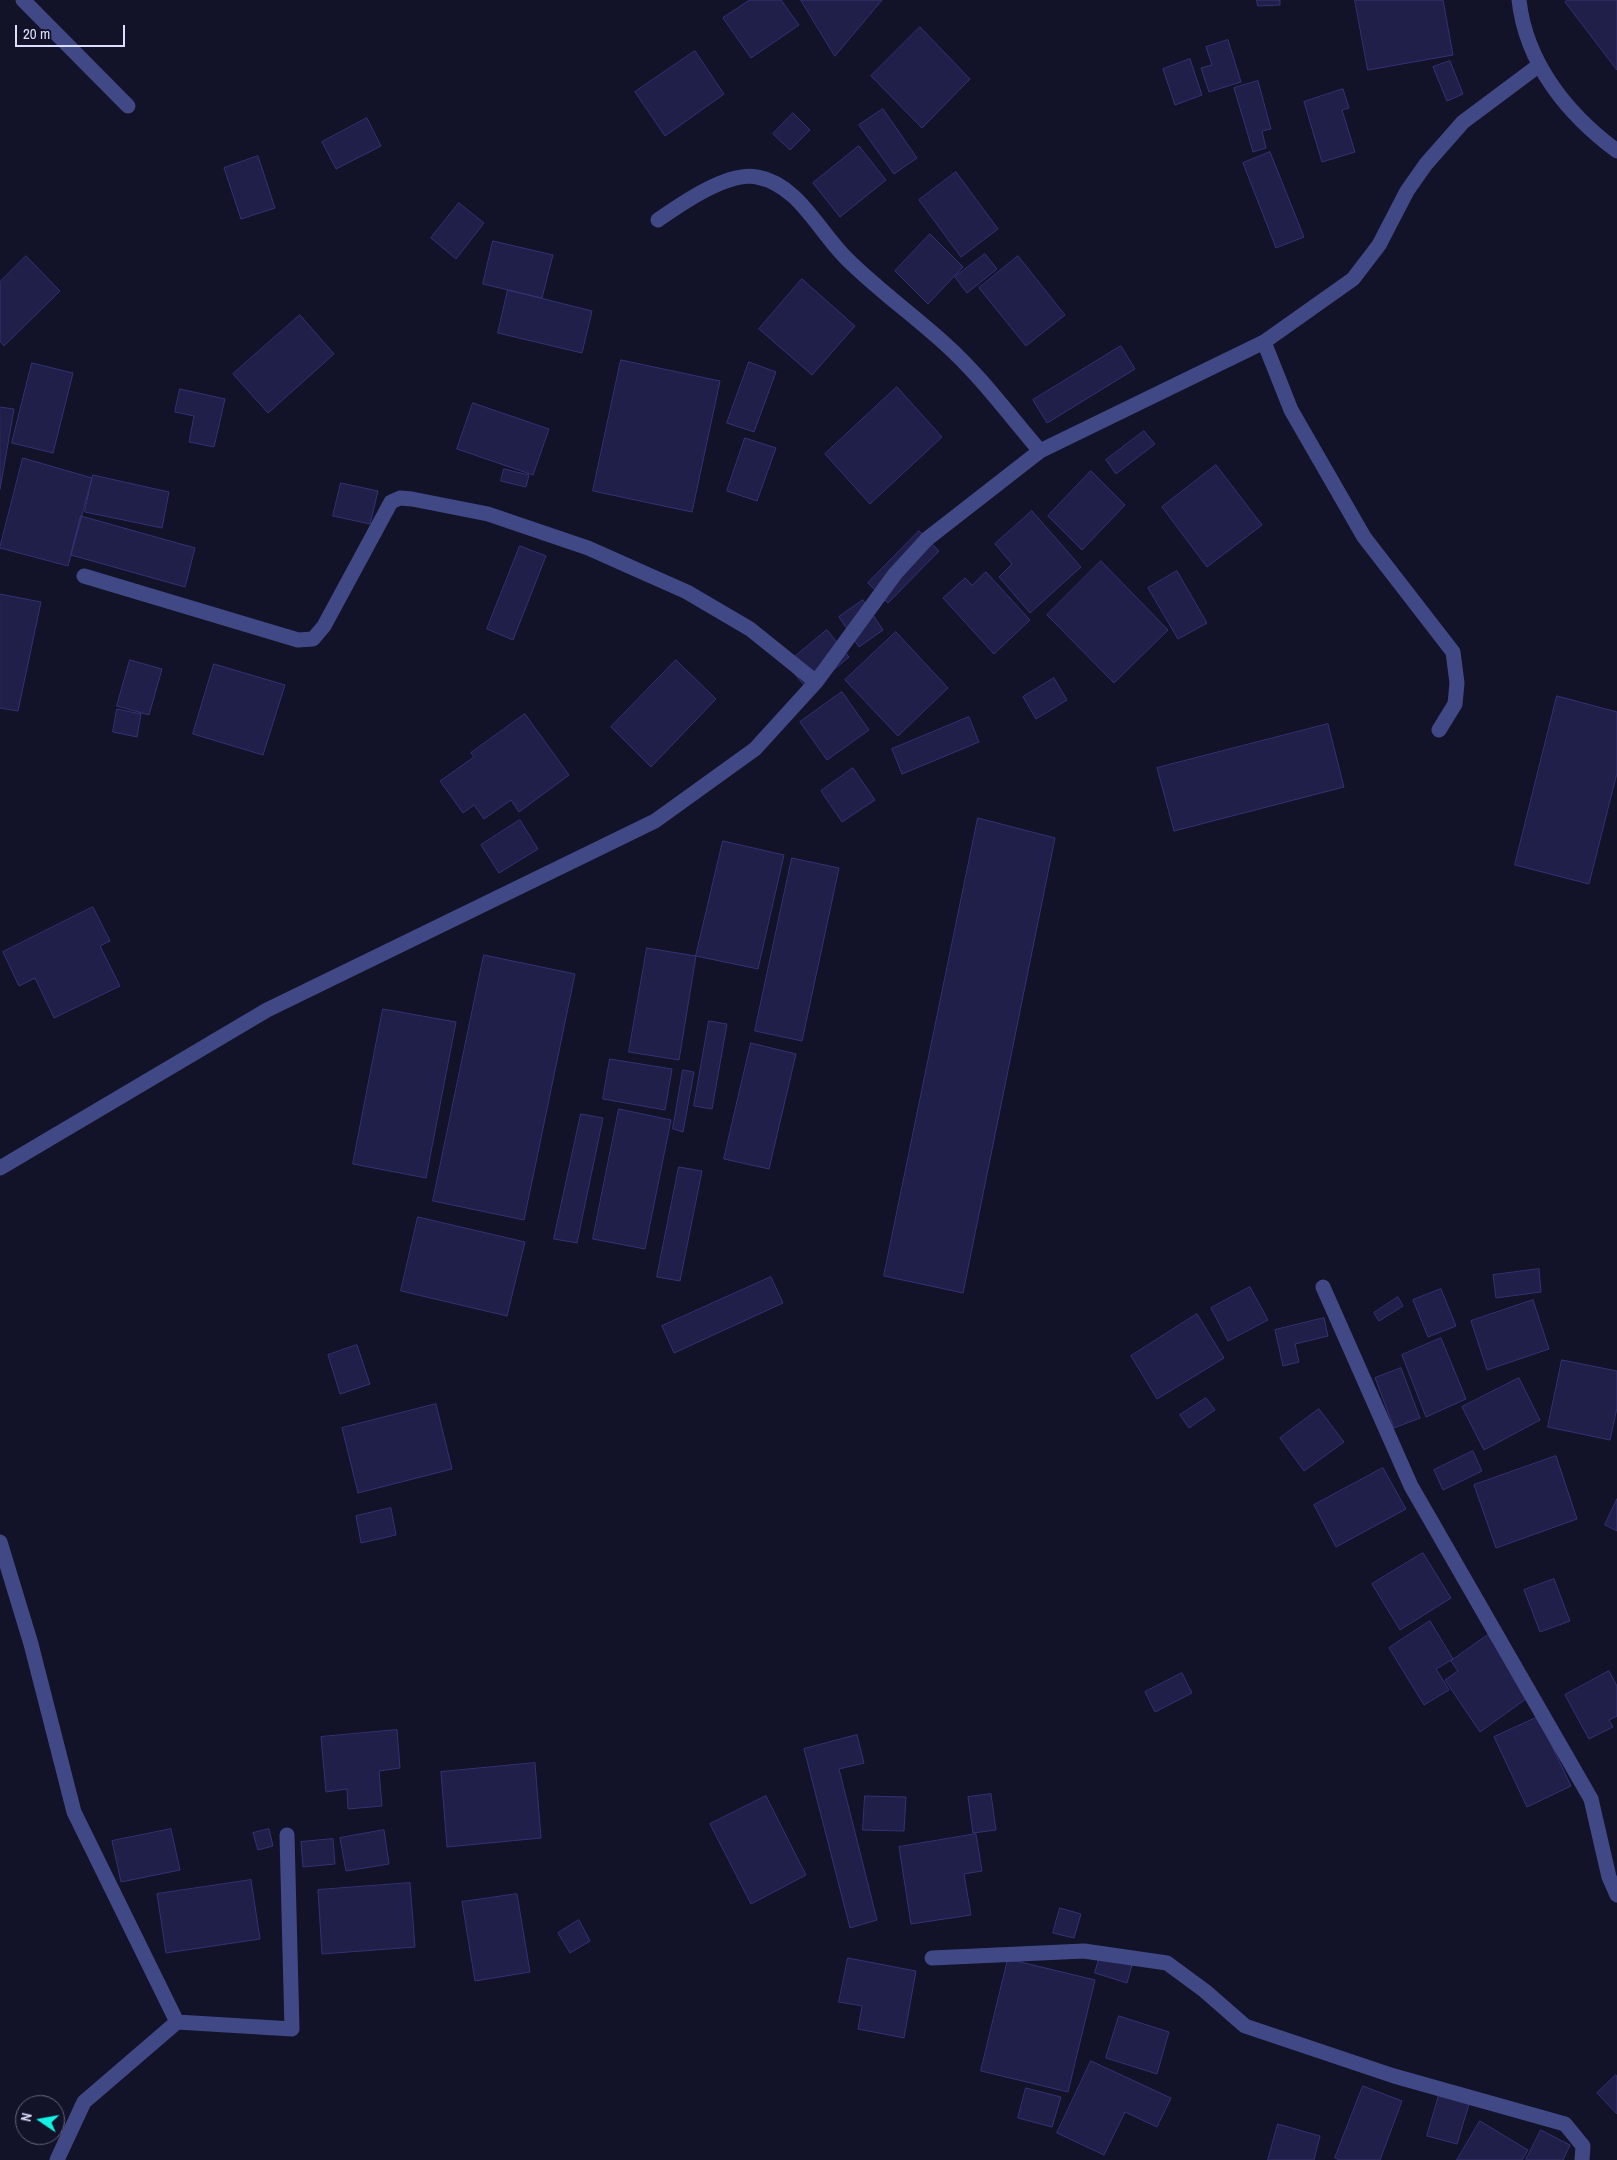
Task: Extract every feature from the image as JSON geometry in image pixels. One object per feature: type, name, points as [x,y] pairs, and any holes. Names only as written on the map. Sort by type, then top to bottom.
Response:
[{"type":"street","points":[[23,0],[128,106]]},
{"type":"street","points":[[1519,0],[1521,15],[1538,66],[1562,101],[1617,151]]},
{"type":"street","points":[[0,1168],[267,1010],[655,821],[755,749],[816,682],[894,574],[927,539],[1040,451],[1264,342],[1352,279],[1379,245],[1407,192],[1426,164],[1463,122],[1538,66]]},
{"type":"street","points":[[658,220],[684,202],[725,181],[754,176],[774,181],[790,194],[847,259],[880,290],[945,344],[1040,451]]},
{"type":"street","points":[[1264,342],[1291,410],[1364,537],[1453,652],[1457,682],[1455,704],[1439,730]]},
{"type":"street","points":[[84,576],[298,640],[313,639],[324,626],[391,502],[400,498],[412,499],[488,514],[588,548],[687,592],[750,629],[816,682]]},
{"type":"street","points":[[1322,1287],[1411,1486],[1591,1799],[1617,1895]]},
{"type":"street","points":[[0,1542],[32,1644],[74,1812],[177,2022]]},
{"type":"street","points":[[56,2160],[84,2102],[177,2022],[292,2029],[287,1835]]},
{"type":"street","points":[[932,1958],[1084,1951],[1167,1963],[1205,1990],[1244,2026],[1394,2076],[1565,2124],[1583,2146],[1582,2160]]},
{"type":"building","points":[[750,0],[781,0],[799,25],[751,58],[723,18]]},
{"type":"building","points":[[801,0],[882,0],[835,56]]},
{"type":"building","points":[[1257,0],[1280,0],[1280,5],[1258,6]]},
{"type":"building","points":[[1355,0],[1443,0],[1453,55],[1368,70]]},
{"type":"building","points":[[1568,0],[1617,0],[1617,70],[1565,2]]},
{"type":"building","points":[[920,27],[970,79],[922,128],[871,76]]},
{"type":"building","points":[[1228,40],[1241,82],[1209,92],[1201,68],[1212,65],[1206,47]]},
{"type":"building","points":[[695,51],[724,94],[665,136],[635,92]]},
{"type":"building","points":[[1190,59],[1202,95],[1175,105],[1163,69]]},
{"type":"building","points":[[1450,61],[1463,94],[1447,101],[1433,67]]},
{"type":"building","points":[[1258,81],[1271,129],[1262,131],[1266,148],[1253,152],[1234,88]]},
{"type":"building","points":[[1343,89],[1349,108],[1342,110],[1355,152],[1322,162],[1304,102]]},
{"type":"building","points":[[883,109],[917,158],[894,174],[859,125]]},
{"type":"building","points":[[793,113],[810,130],[790,150],[773,134]]},
{"type":"building","points":[[367,118],[381,146],[336,169],[322,142]]},
{"type":"building","points":[[859,146],[886,180],[840,217],[813,183]]},
{"type":"building","points":[[1270,152],[1304,237],[1276,248],[1243,163]]},
{"type":"building","points":[[258,156],[275,208],[241,219],[224,168]]},
{"type":"building","points":[[956,172],[998,229],[961,257],[919,200]]},
{"type":"building","points":[[459,203],[484,223],[456,259],[431,238]]},
{"type":"building","points":[[930,234],[963,267],[928,304],[895,271]]},
{"type":"building","points":[[493,241],[553,255],[542,298],[483,284]]},
{"type":"building","points":[[985,254],[997,269],[967,293],[955,277]]},
{"type":"building","points":[[26,256],[60,291],[4,346],[0,341],[0,282]]},
{"type":"building","points":[[1018,256],[1065,315],[1026,346],[979,288]]},
{"type":"building","points":[[802,279],[855,326],[812,375],[759,329]]},
{"type":"building","points":[[508,290],[592,311],[582,353],[498,333]]},
{"type":"building","points":[[300,315],[334,354],[268,413],[233,374]]},
{"type":"building","points":[[1121,346],[1135,369],[1047,423],[1033,400]]},
{"type":"building","points":[[621,360],[720,381],[692,512],[593,491]]},
{"type":"building","points":[[749,362],[776,372],[754,432],[727,423]]},
{"type":"building","points":[[32,363],[73,373],[53,453],[12,443]]},
{"type":"building","points":[[897,387],[942,437],[870,504],[825,454]]},
{"type":"building","points":[[180,389],[225,399],[214,447],[189,442],[194,416],[175,412]]},
{"type":"building","points":[[473,403],[549,429],[533,475],[457,449]]},
{"type":"building","points":[[0,407],[14,409],[0,489]]},
{"type":"building","points":[[1144,431],[1155,444],[1116,474],[1106,460]]},
{"type":"building","points":[[745,438],[776,448],[757,501],[727,491]]},
{"type":"building","points":[[23,458],[92,478],[68,566],[0,548]]},
{"type":"building","points":[[1216,465],[1262,525],[1207,567],[1162,507]]},
{"type":"building","points":[[504,469],[529,475],[526,487],[501,481]]},
{"type":"building","points":[[1091,471],[1125,505],[1082,550],[1048,516]]},
{"type":"building","points":[[93,475],[169,492],[162,528],[85,512]]},
{"type":"building","points":[[341,483],[378,491],[370,524],[333,516]]},
{"type":"building","points":[[1032,511],[1081,567],[1030,613],[999,577],[1012,564],[995,544]]},
{"type":"building","points":[[81,516],[195,548],[185,587],[71,555]]},
{"type":"building","points":[[919,531],[939,551],[888,603],[868,583]]},
{"type":"building","points":[[520,546],[546,556],[513,640],[487,629]]},
{"type":"building","points":[[1101,561],[1168,630],[1114,683],[1047,615]]},
{"type":"building","points":[[1177,571],[1207,623],[1178,639],[1148,588]]},
{"type":"building","points":[[986,572],[1030,620],[994,654],[943,598],[965,578],[972,585]]},
{"type":"building","points":[[0,594],[41,602],[18,711],[0,708]]},
{"type":"building","points":[[863,600],[883,630],[859,647],[839,617]]},
{"type":"building","points":[[827,630],[849,657],[809,691],[786,664]]},
{"type":"building","points":[[896,632],[948,688],[898,736],[845,680]]},
{"type":"building","points":[[130,660],[162,669],[149,715],[117,706]]},
{"type":"building","points":[[676,660],[716,699],[651,767],[611,727]]},
{"type":"building","points":[[214,664],[285,685],[263,755],[193,734]]},
{"type":"building","points":[[1054,678],[1067,700],[1036,719],[1023,697]]},
{"type":"building","points":[[842,692],[869,730],[827,760],[800,722]]},
{"type":"building","points":[[1557,696],[1617,712],[1617,773],[1589,884],[1515,865]]},
{"type":"building","points":[[117,709],[141,714],[137,737],[113,732]]},
{"type":"building","points":[[525,714],[569,775],[519,812],[511,800],[484,819],[474,805],[463,813],[440,781],[474,757],[471,753]]},
{"type":"building","points":[[969,717],[979,742],[902,774],[892,749]]},
{"type":"building","points":[[1328,724],[1344,787],[1174,831],[1157,768]]},
{"type":"building","points":[[853,768],[875,800],[842,822],[821,791]]},
{"type":"building","points":[[978,818],[1055,838],[963,1293],[884,1276]]},
{"type":"building","points":[[520,820],[538,849],[499,873],[481,845]]},
{"type":"building","points":[[723,841],[784,855],[758,969],[696,956]]},
{"type":"building","points":[[792,858],[839,868],[802,1041],[755,1031]]},
{"type":"building","points":[[93,907],[110,941],[100,946],[120,986],[54,1018],[35,978],[19,986],[3,952]]},
{"type":"building","points":[[647,948],[696,956],[679,1060],[629,1052]]},
{"type":"building","points":[[484,955],[575,974],[524,1220],[433,1201]]},
{"type":"building","points":[[383,1009],[456,1022],[426,1178],[353,1164]]},
{"type":"building","points":[[709,1021],[727,1024],[712,1109],[694,1106]]},
{"type":"building","points":[[751,1043],[796,1054],[769,1169],[724,1159]]},
{"type":"building","points":[[610,1059],[672,1069],[665,1110],[603,1099]]},
{"type":"building","points":[[683,1070],[694,1072],[683,1132],[673,1129]]},
{"type":"building","points":[[619,1109],[671,1120],[645,1249],[593,1239]]},
{"type":"building","points":[[581,1114],[603,1118],[577,1243],[554,1239]]},
{"type":"building","points":[[679,1167],[702,1171],[680,1281],[657,1277]]},
{"type":"building","points":[[418,1217],[525,1242],[507,1316],[401,1291]]},
{"type":"building","points":[[1539,1269],[1541,1292],[1496,1298],[1493,1275]]},
{"type":"building","points":[[771,1277],[783,1303],[674,1353],[662,1326]]},
{"type":"building","points":[[1250,1287],[1268,1320],[1228,1341],[1211,1308]]},
{"type":"building","points":[[1441,1289],[1456,1326],[1428,1337],[1413,1300]]},
{"type":"building","points":[[1398,1297],[1403,1306],[1379,1321],[1374,1313]]},
{"type":"building","points":[[1533,1300],[1549,1349],[1487,1370],[1471,1321]]},
{"type":"building","points":[[1197,1314],[1224,1358],[1157,1399],[1131,1356]]},
{"type":"building","points":[[1324,1318],[1328,1336],[1295,1344],[1299,1362],[1283,1366],[1275,1330]]},
{"type":"building","points":[[1441,1338],[1466,1399],[1426,1417],[1402,1355]]},
{"type":"building","points":[[357,1345],[370,1384],[340,1394],[328,1355]]},
{"type":"building","points":[[1562,1360],[1617,1371],[1617,1408],[1610,1440],[1548,1427]]},
{"type":"building","points":[[1401,1368],[1420,1418],[1394,1428],[1375,1378]]},
{"type":"building","points":[[1519,1378],[1540,1420],[1484,1450],[1462,1407]]},
{"type":"building","points":[[1206,1398],[1215,1410],[1189,1428],[1180,1415]]},
{"type":"building","points":[[436,1404],[452,1469],[358,1493],[342,1428]]},
{"type":"building","points":[[1319,1409],[1344,1442],[1304,1471],[1280,1438]]},
{"type":"building","points":[[1473,1451],[1482,1471],[1443,1490],[1434,1470]]},
{"type":"building","points":[[1556,1456],[1577,1519],[1496,1548],[1474,1485]]},
{"type":"building","points":[[1383,1468],[1406,1509],[1336,1547],[1314,1505]]},
{"type":"building","points":[[1617,1499],[1617,1531],[1605,1525]]},
{"type":"building","points":[[391,1508],[396,1535],[361,1543],[356,1516]]},
{"type":"building","points":[[1423,1553],[1451,1598],[1400,1630],[1372,1584]]},
{"type":"building","points":[[1554,1579],[1570,1621],[1540,1632],[1524,1590]]},
{"type":"building","points":[[1430,1621],[1453,1659],[1436,1669],[1449,1690],[1424,1705],[1389,1648]]},
{"type":"building","points":[[1488,1635],[1530,1696],[1480,1732],[1445,1680],[1458,1671],[1451,1661]]},
{"type":"building","points":[[1609,1671],[1617,1686],[1617,1716],[1609,1720],[1613,1727],[1589,1739],[1565,1695]]},
{"type":"building","points":[[1182,1673],[1192,1693],[1155,1712],[1145,1692]]},
{"type":"building","points":[[1538,1717],[1571,1786],[1527,1807],[1494,1737]]},
{"type":"building","points":[[397,1730],[400,1768],[379,1771],[382,1806],[348,1809],[347,1789],[326,1792],[321,1737]]},
{"type":"building","points":[[857,1735],[864,1763],[839,1769],[877,1920],[850,1928],[804,1749]]},
{"type":"building","points":[[535,1763],[541,1838],[447,1847],[441,1772]]},
{"type":"building","points":[[991,1794],[996,1830],[973,1833],[968,1797]]},
{"type":"building","points":[[766,1796],[806,1875],[751,1904],[710,1824]]},
{"type":"building","points":[[865,1796],[906,1797],[904,1831],[863,1830]]},
{"type":"building","points":[[171,1829],[180,1870],[121,1882],[112,1841]]},
{"type":"building","points":[[269,1829],[273,1846],[258,1850],[253,1833]]},
{"type":"building","points":[[384,1830],[389,1864],[346,1871],[340,1838]]},
{"type":"building","points":[[976,1834],[982,1871],[964,1874],[971,1915],[911,1924],[899,1847]]},
{"type":"building","points":[[333,1839],[335,1864],[303,1867],[301,1842]]},
{"type":"building","points":[[251,1880],[260,1939],[166,1953],[157,1894]]},
{"type":"building","points":[[410,1883],[415,1947],[322,1954],[318,1890]]},
{"type":"building","points":[[517,1894],[530,1972],[475,1981],[462,1902]]},
{"type":"building","points":[[1060,1908],[1081,1914],[1074,1938],[1053,1933]]},
{"type":"building","points":[[579,1920],[590,1941],[570,1953],[558,1933]]},
{"type":"building","points":[[1101,1952],[1133,1961],[1127,1983],[1095,1973]]},
{"type":"building","points":[[848,1958],[916,1971],[904,2038],[858,2029],[862,2006],[839,2002]]},
{"type":"building","points":[[1008,1959],[1095,1980],[1068,2092],[981,2071]]},
{"type":"building","points":[[1119,2016],[1169,2032],[1157,2074],[1106,2058]]},
{"type":"building","points":[[1091,2061],[1171,2098],[1157,2127],[1125,2112],[1104,2155],[1057,2133]]},
{"type":"building","points":[[1616,2075],[1617,2077],[1617,2114],[1597,2093]]},
{"type":"building","points":[[1363,2086],[1402,2101],[1380,2160],[1340,2160],[1335,2158]]},
{"type":"building","points":[[1026,2088],[1061,2097],[1052,2127],[1018,2118]]},
{"type":"building","points":[[1440,2092],[1470,2101],[1457,2144],[1427,2136]]},
{"type":"building","points":[[1480,2121],[1528,2150],[1522,2160],[1457,2160]]},
{"type":"building","points":[[1278,2124],[1320,2136],[1314,2160],[1268,2160]]},
{"type":"building","points":[[1541,2130],[1570,2145],[1563,2160],[1526,2160]]}]
